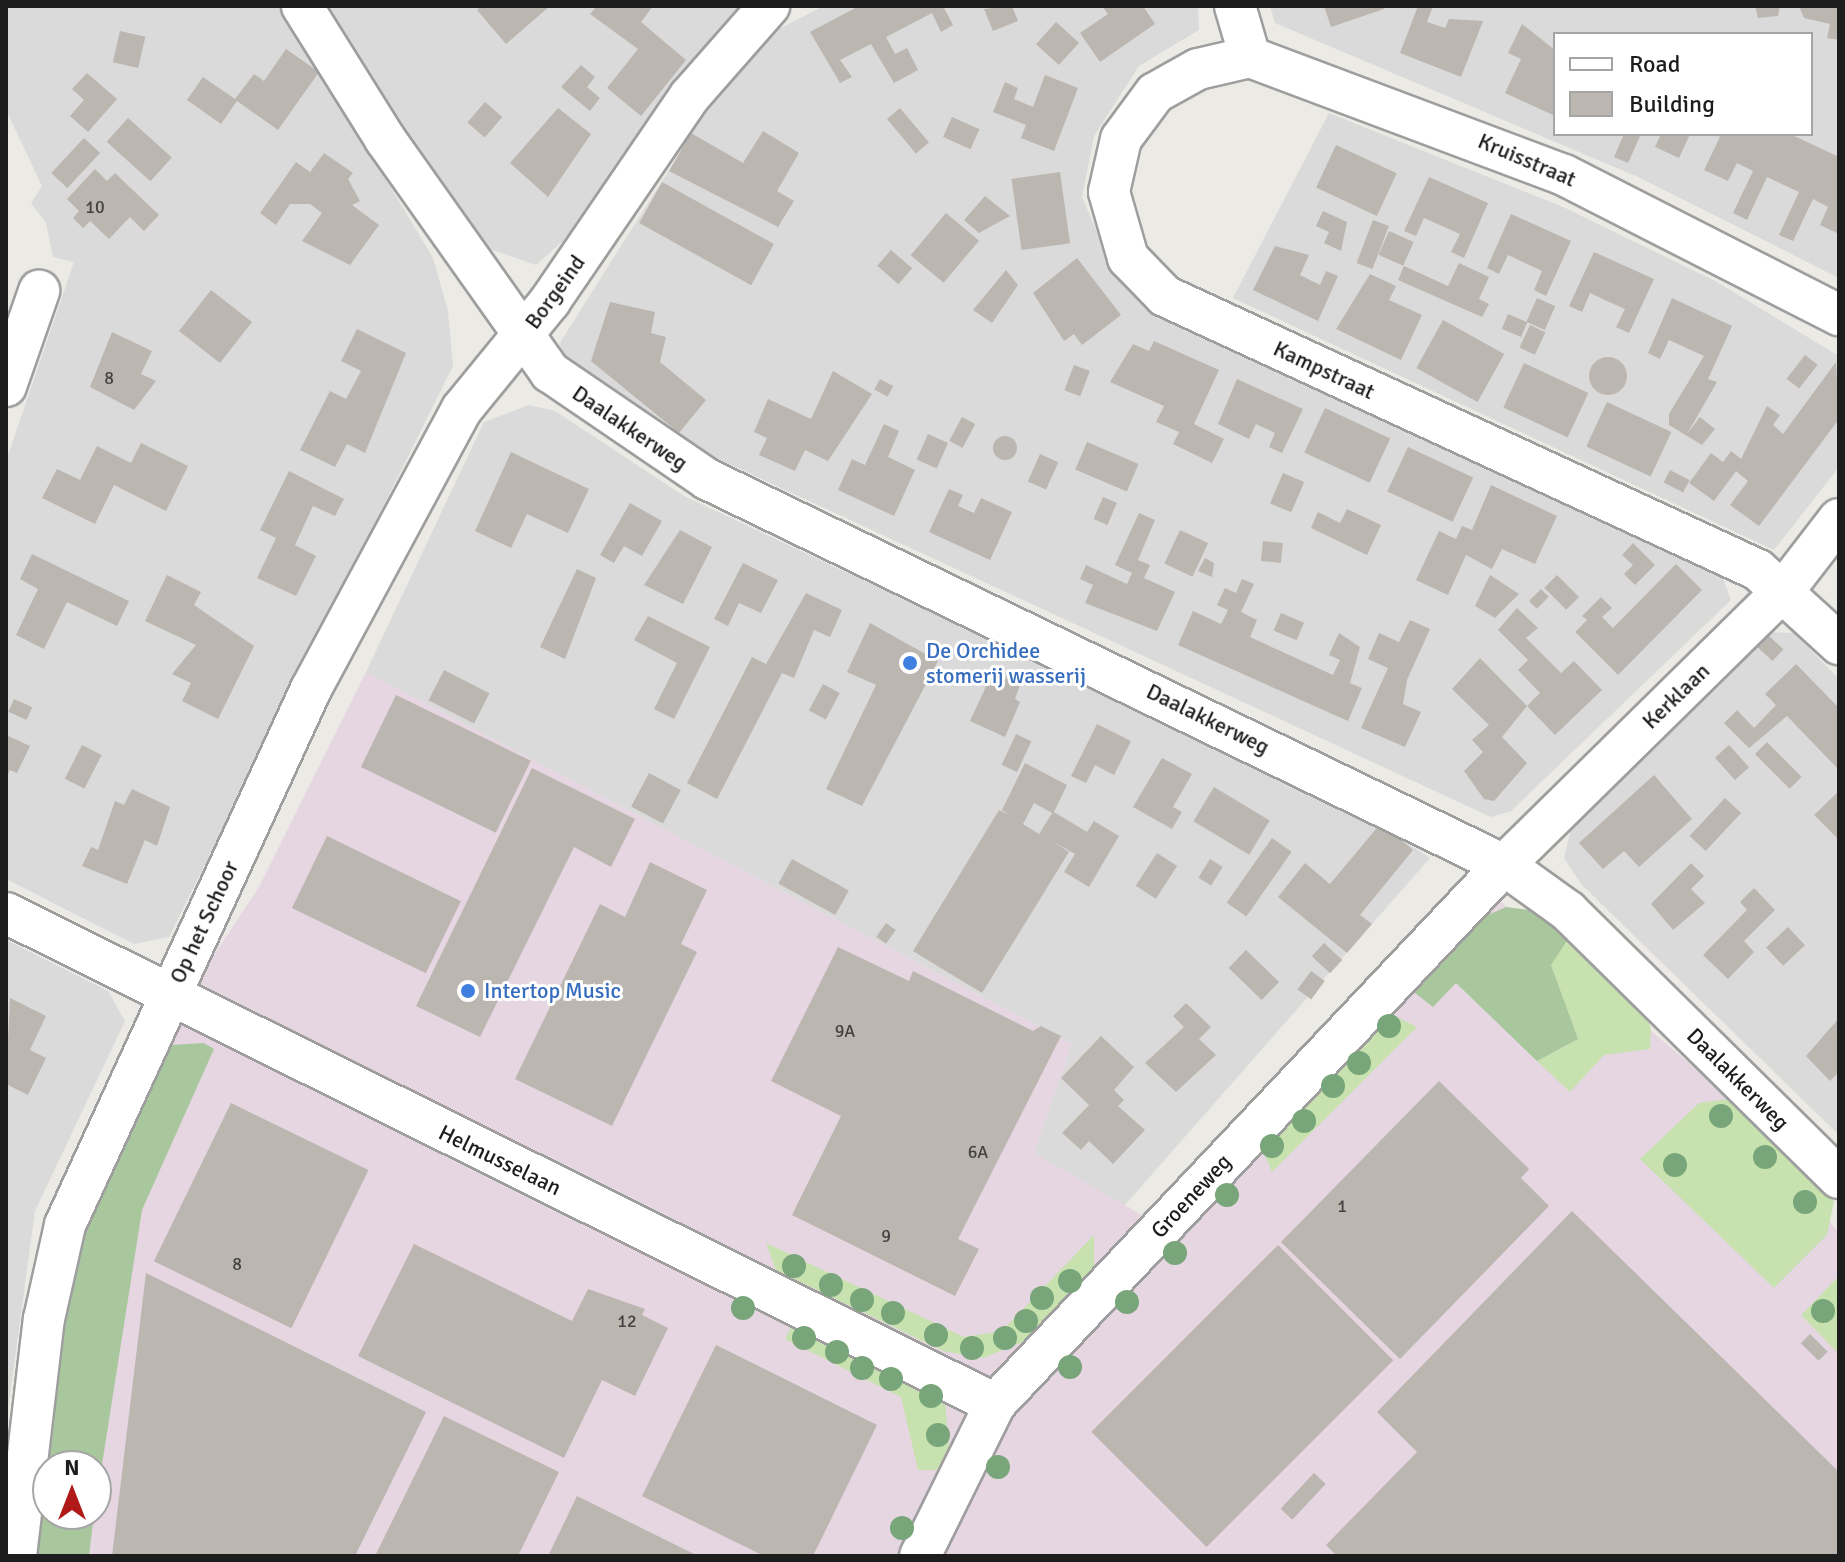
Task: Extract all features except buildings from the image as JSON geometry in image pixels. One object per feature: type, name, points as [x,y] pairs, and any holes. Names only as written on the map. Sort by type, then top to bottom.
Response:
[{"type":"street","name":"Borgeind","points":[[302,6],[522,337],[690,96],[769,6]]},
{"type":"street","points":[[1235,6],[1250,57]]},
{"type":"street","name":"Kruisstraat","points":[[1250,57],[1564,175],[1839,315]]},
{"type":"street","name":"Kampstraat","points":[[1250,57],[1198,69],[1155,93],[1121,139],[1109,192],[1128,258],[1165,296],[1785,589]]},
{"type":"street","points":[[6,386],[39,291]]},
{"type":"street","name":"Daalakkerweg","points":[[522,337],[550,372],[707,479],[1504,865],[1568,911],[1839,1178]]},
{"type":"street","name":"Op het Schoor","points":[[16,1556],[44,1319],[65,1225],[369,573],[462,409],[522,337]]},
{"type":"street","name":"Kerklaan","points":[[1504,865],[1785,589],[1839,519]]},
{"type":"street","points":[[1785,589],[1839,644]]},
{"type":"street","name":"Groeneweg","points":[[920,1556],[995,1404],[1504,865]]},
{"type":"street","name":"Helmusselaan","points":[[6,913],[995,1404]]},
{"type":"shaded area","points":[[6,6],[282,6],[433,258],[448,311],[453,366],[169,937],[134,944],[6,879],[6,461],[74,262],[53,257],[46,223],[31,203],[42,186],[6,110]]},
{"type":"shaded area","points":[[320,6],[750,6],[581,225],[536,265],[484,247]]},
{"type":"shaded area","points":[[824,6],[1198,6],[1199,30],[1139,66],[1094,136],[1082,197],[1114,272],[1143,302],[1721,573],[1731,600],[1511,811],[1491,817],[656,430],[559,355],[561,341],[724,83],[773,32]]},
{"type":"shaded area","points":[[1270,6],[1839,6],[1839,278],[1638,177],[1275,23]]},
{"type":"shaded area","points":[[1329,113],[1563,207],[1715,281],[1839,356],[1839,467],[1774,550],[1233,298]]},
{"type":"shaded area","points":[[529,405],[555,411],[684,496],[1373,820],[1430,858],[1124,1206],[1034,1153],[1072,1044],[366,672],[484,422]]},
{"type":"shaded area","points":[[1767,632],[1794,633],[1839,679],[1839,1135],[1581,884],[1564,858],[1572,824]]},
{"type":"shaded area","points":[[366,672],[1072,1044],[1034,1153],[1173,1233],[1491,893],[1727,1096],[1839,1233],[1839,1556],[29,1556],[32,1530],[112,1530],[112,1450],[43,1450],[70,1238],[153,1046],[258,889]]},
{"type":"shaded area","points":[[6,940],[108,991],[125,1021],[35,1211],[6,1424]]},
{"type":"green space","points":[[1506,907],[1539,911],[1573,932],[1551,965],[1578,1039],[1537,1061],[1456,983],[1433,1007],[1415,993],[1415,978],[1468,924]]},
{"type":"green space","points":[[1573,932],[1644,1003],[1651,1030],[1650,1049],[1604,1055],[1570,1092],[1537,1061],[1578,1039],[1551,965]]},
{"type":"green space","points":[[1385,1011],[1417,1027],[1272,1172],[1260,1143]]},
{"type":"green space","points":[[204,1043],[214,1049],[142,1210],[104,1450],[43,1450],[70,1238],[153,1046]]},
{"type":"green space","points":[[1728,1099],[1834,1201],[1827,1235],[1774,1288],[1640,1159],[1699,1103]]},
{"type":"green space","points":[[1094,1235],[1094,1268],[1023,1342],[983,1358],[943,1351],[776,1270],[766,1243],[964,1337],[1002,1331]]},
{"type":"green space","points":[[1839,1276],[1839,1354],[1801,1315]]},
{"type":"green space","points":[[793,1324],[945,1400],[949,1447],[937,1470],[918,1470],[901,1397],[785,1339]]},
{"type":"green space","points":[[32,1530],[92,1530],[89,1556],[29,1556]]},
{"type":"place","name":"De Orchidee stomerij wasserij","points":[[910,663]]},
{"type":"place","name":"Intertop Music","points":[[468,991]]}]
